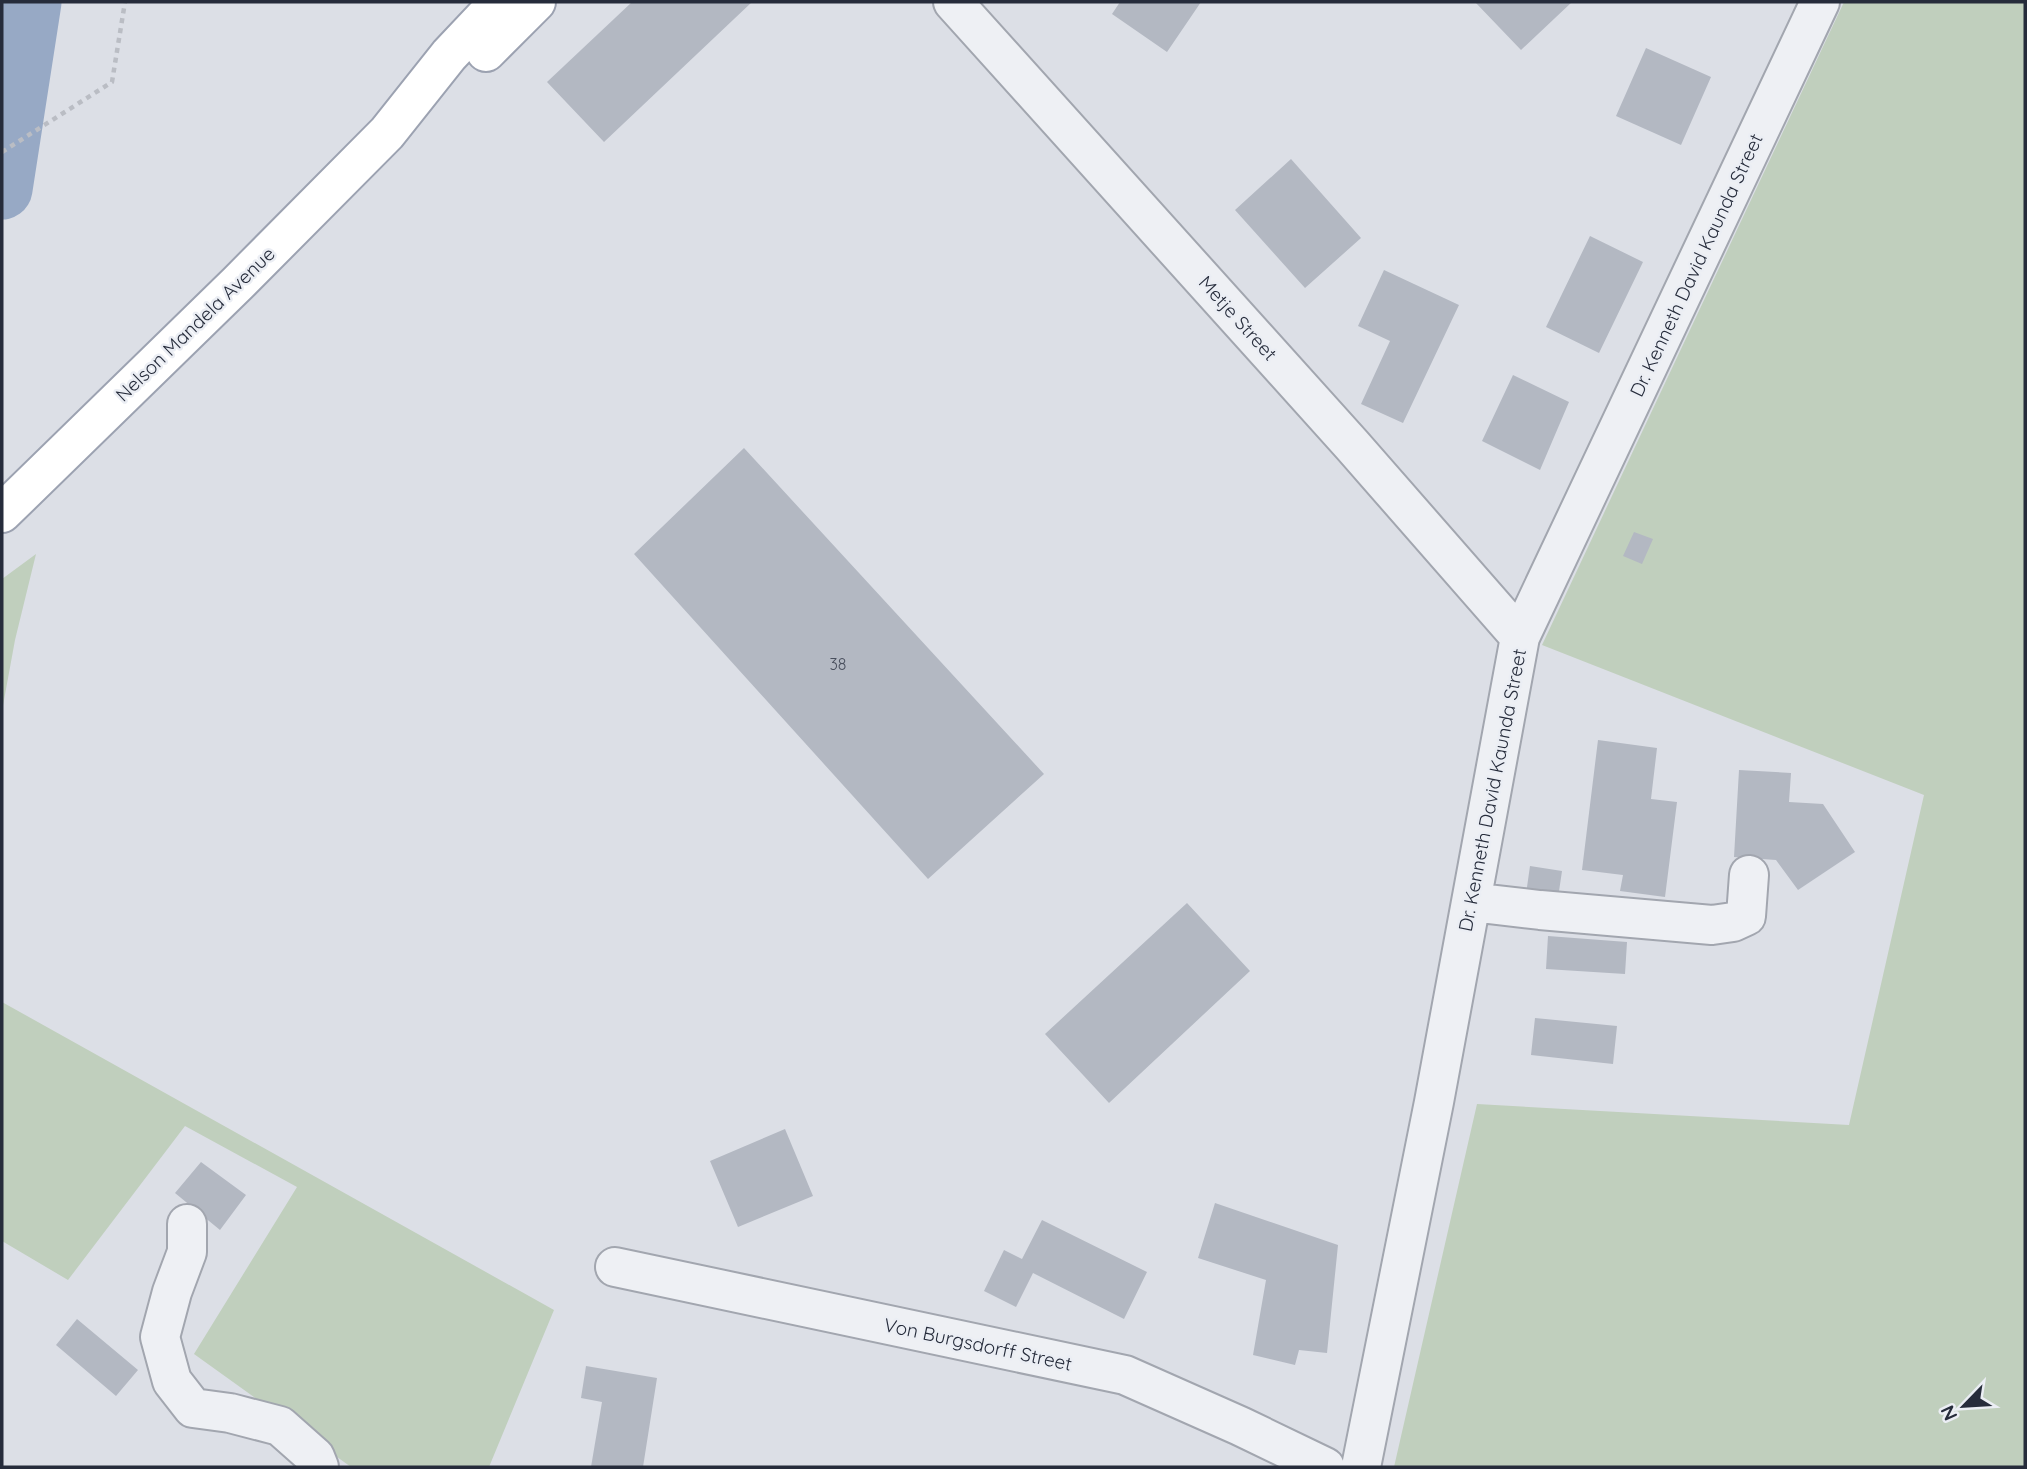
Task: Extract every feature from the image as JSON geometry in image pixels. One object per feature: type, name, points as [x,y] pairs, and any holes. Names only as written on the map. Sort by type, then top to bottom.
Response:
[{"type":"main road","name":"Nelson Mandela Avenue","points":[[2,513],[387,133],[449,55],[499,2]]},
{"type":"main road","name":"Nelson Mandela Avenue","points":[[387,133],[463,75],[536,2]]},
{"type":"street","name":"Metje Street","points":[[953,2],[1352,445],[1520,637]]},
{"type":"street","name":"Dr. Kenneth David Kaunda Street","points":[[1360,1467],[1436,1089],[1520,637],[1820,2]]},
{"type":"street","points":[[1471,902],[1712,925],[1733,922],[1746,916],[1749,875]]},
{"type":"street","points":[[187,1224],[187,1252],[160,1336],[172,1381],[193,1408],[230,1413],[280,1426],[315,1457],[319,1467]]},
{"type":"street","name":"Von Burgsdorff Street","points":[[615,1267],[1125,1375],[1325,1467]]},
{"type":"path","points":[[2,152],[113,82],[125,2]]},
{"type":"green space","points":[[1844,2],[2025,2],[2025,1467],[1394,1467],[1477,1104],[1849,1125],[1924,795],[1542,645]]},
{"type":"green space","points":[[36,554],[15,640],[2,711],[2,579]]},
{"type":"green space","points":[[2,1002],[554,1310],[489,1467],[351,1467],[194,1354],[297,1187],[185,1126],[68,1280],[2,1241]]},
{"type":"building","points":[[632,2],[752,2],[604,142],[547,82]]},
{"type":"building","points":[[1120,2],[1201,2],[1167,52],[1112,14]]},
{"type":"building","points":[[1475,2],[1572,2],[1521,50]]},
{"type":"building","points":[[1646,48],[1711,77],[1681,145],[1616,116]]},
{"type":"building","points":[[1291,159],[1361,238],[1305,288],[1235,210]]},
{"type":"building","points":[[1590,236],[1643,262],[1599,353],[1546,327]]},
{"type":"building","points":[[1384,270],[1459,305],[1403,423],[1361,404],[1390,341],[1358,326]]},
{"type":"building","points":[[1513,375],[1569,402],[1540,470],[1482,441]]},
{"type":"building","points":[[744,448],[1044,774],[928,879],[634,554]]},
{"type":"building","points":[[1634,532],[1653,539],[1642,564],[1623,556]]},
{"type":"building","points":[[1598,740],[1657,748],[1651,799],[1677,802],[1665,897],[1620,891],[1623,875],[1582,870]]},
{"type":"building","points":[[1739,770],[1791,773],[1789,802],[1823,804],[1855,852],[1798,890],[1776,860],[1734,857]]},
{"type":"building","points":[[1530,866],[1562,871],[1558,898],[1526,894]]},
{"type":"building","points":[[1187,903],[1250,971],[1109,1103],[1045,1034]]},
{"type":"building","points":[[1548,936],[1627,942],[1625,974],[1546,969]]},
{"type":"building","points":[[1535,1018],[1617,1026],[1613,1064],[1531,1055]]},
{"type":"building","points":[[785,1129],[813,1196],[738,1227],[710,1161]]},
{"type":"building","points":[[201,1162],[246,1195],[220,1230],[175,1193]]},
{"type":"building","points":[[1215,1203],[1338,1245],[1327,1353],[1299,1350],[1295,1365],[1253,1355],[1266,1280],[1198,1258]]},
{"type":"building","points":[[1042,1220],[1147,1272],[1124,1319],[1033,1273],[1016,1307],[984,1291],[1004,1250],[1022,1259]]},
{"type":"building","points":[[77,1319],[138,1370],[116,1396],[56,1345]]},
{"type":"building","points":[[586,1366],[657,1378],[643,1467],[591,1467],[602,1402],[581,1398]]},
{"type":"waterway","points":[[2,189],[31,2]]}]
